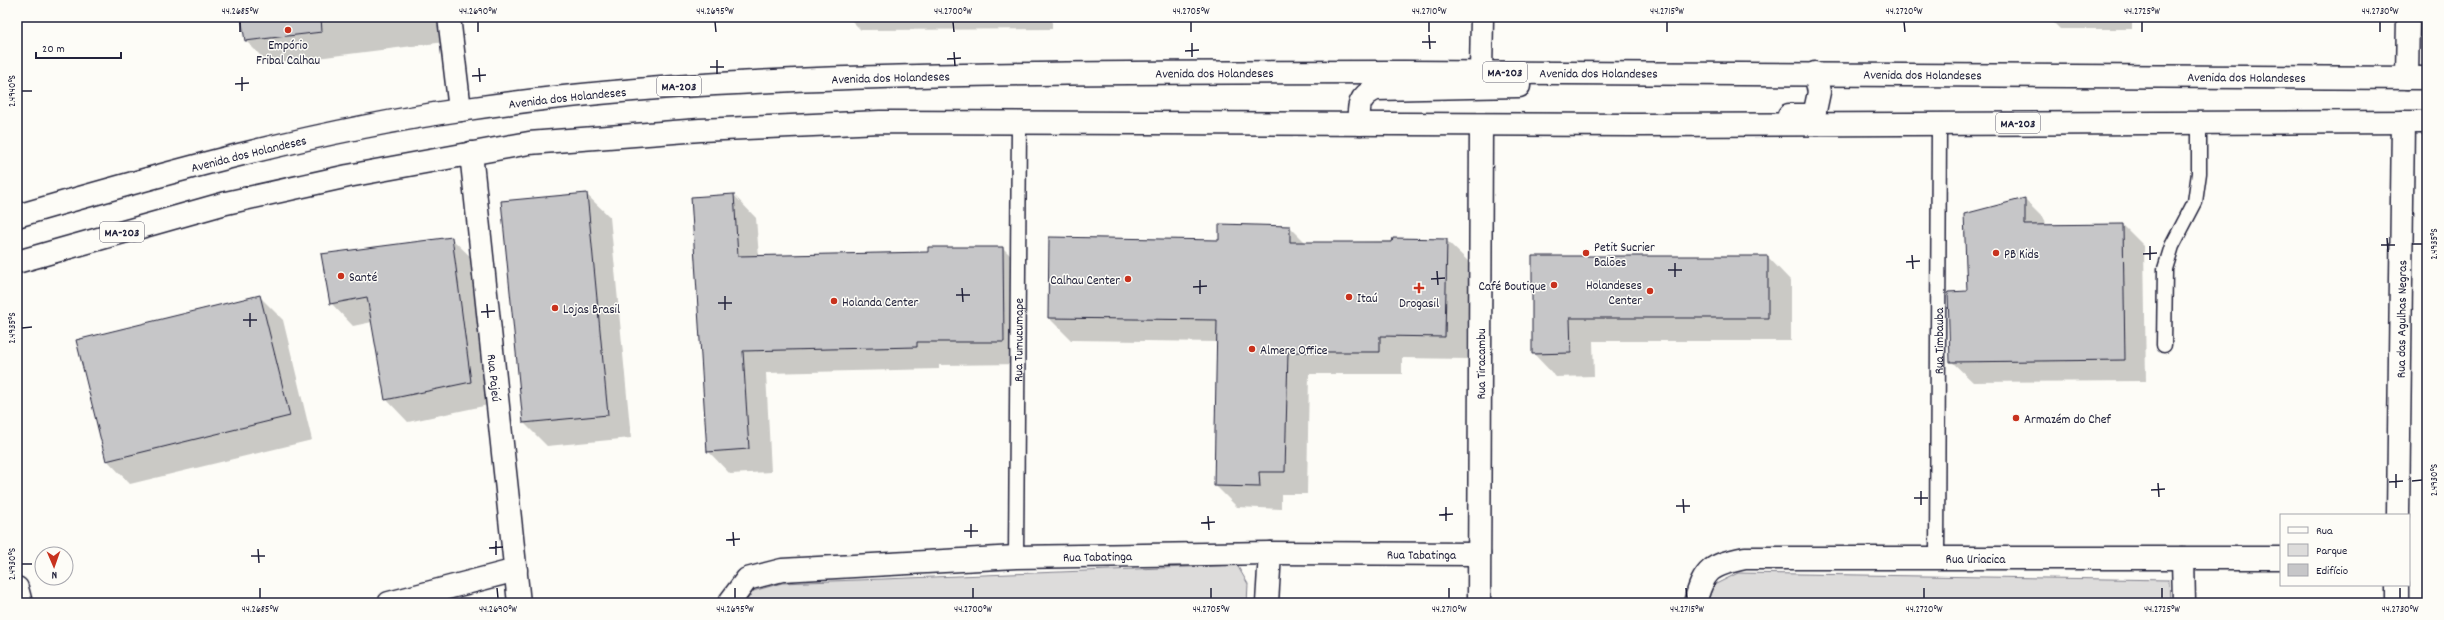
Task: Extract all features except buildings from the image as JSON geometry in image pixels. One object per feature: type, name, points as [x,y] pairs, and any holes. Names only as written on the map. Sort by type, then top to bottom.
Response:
[{"type":"main road","points":[[449,17],[460,110]]},
{"type":"main road","points":[[1481,72],[1482,17]]},
{"type":"main road","points":[[2408,17],[2417,78]]},
{"type":"main road","name":"Avenida dos Holandeses","points":[[17,216],[149,178],[334,132],[460,110],[523,101],[714,83],[827,78],[1195,71],[1815,73],[2417,78]]},
{"type":"main road","points":[[1360,124],[1360,103],[1365,94],[1376,89],[1551,86],[1568,82],[1583,72]]},
{"type":"main road","points":[[1634,125],[1653,117],[1672,114],[1807,115],[1815,110],[1818,102],[1819,87],[1815,73]]},
{"type":"main road","name":"MA-203","points":[[17,262],[226,203],[348,176],[529,143],[700,130],[880,122],[1634,125],[2427,122]]},
{"type":"main road","name":"Rua das Agulhas Negras","points":[[2398,514],[2403,122]]},
{"type":"main road","name":"Rua Tiracambu","points":[[1479,603],[1481,124]]},
{"type":"main road","name":"Rua Pajeú","points":[[471,153],[519,603]]},
{"type":"main road","points":[[1267,603],[1270,553]]},
{"type":"main road","name":"Rua Tabatinga","points":[[729,603],[747,579],[782,570],[1016,557],[1270,553],[1479,554]]},
{"type":"main road","name":"Rua Uriacica","points":[[1695,603],[1705,575],[1719,563],[1745,558],[2280,558]]},
{"type":"main road","points":[[2183,558],[2184,603]]},
{"type":"main road","points":[[389,603],[516,570]]},
{"type":"main road","points":[[2397,586],[2397,603]]},
{"type":"main road","points":[[17,588],[21,603]]},
{"type":"lane","name":"Rua Tumucumape","points":[[1016,557],[1019,123]]},
{"type":"lane","points":[[2164,345],[2164,269],[2172,246],[2194,202],[2199,173],[2199,123]]},
{"type":"lane","name":"Rua Timbauba","points":[[1937,558],[1939,124]]},
{"type":"green space","points":[[1237,565],[1248,584],[1247,603],[745,603],[753,591],[782,583]]},
{"type":"green space","points":[[1738,573],[2169,580],[2170,603],[1707,603],[1714,585]]},
{"type":"place","name":"Empório Fribal Calhau","points":[[288,30]]},
{"type":"place","name":"Petit Sucrier Balões","points":[[1586,253]]},
{"type":"place","name":"PB Kids","points":[[1996,253]]},
{"type":"place","name":"Santé","points":[[341,276]]},
{"type":"place","name":"Calhau Center","points":[[1128,279]]},
{"type":"place","name":"Café Boutique","points":[[1554,285]]},
{"type":"place","name":"Drogasil","points":[[1419,288]]},
{"type":"place","name":"Holandeses Center","points":[[1650,291]]},
{"type":"place","name":"Itaú","points":[[1349,297]]},
{"type":"place","name":"Holanda Center","points":[[834,301]]},
{"type":"place","name":"Lojas Brasil","points":[[555,308]]},
{"type":"place","name":"Almere Office","points":[[1252,349]]},
{"type":"place","name":"Armazém do Chef","points":[[2016,418]]}]
